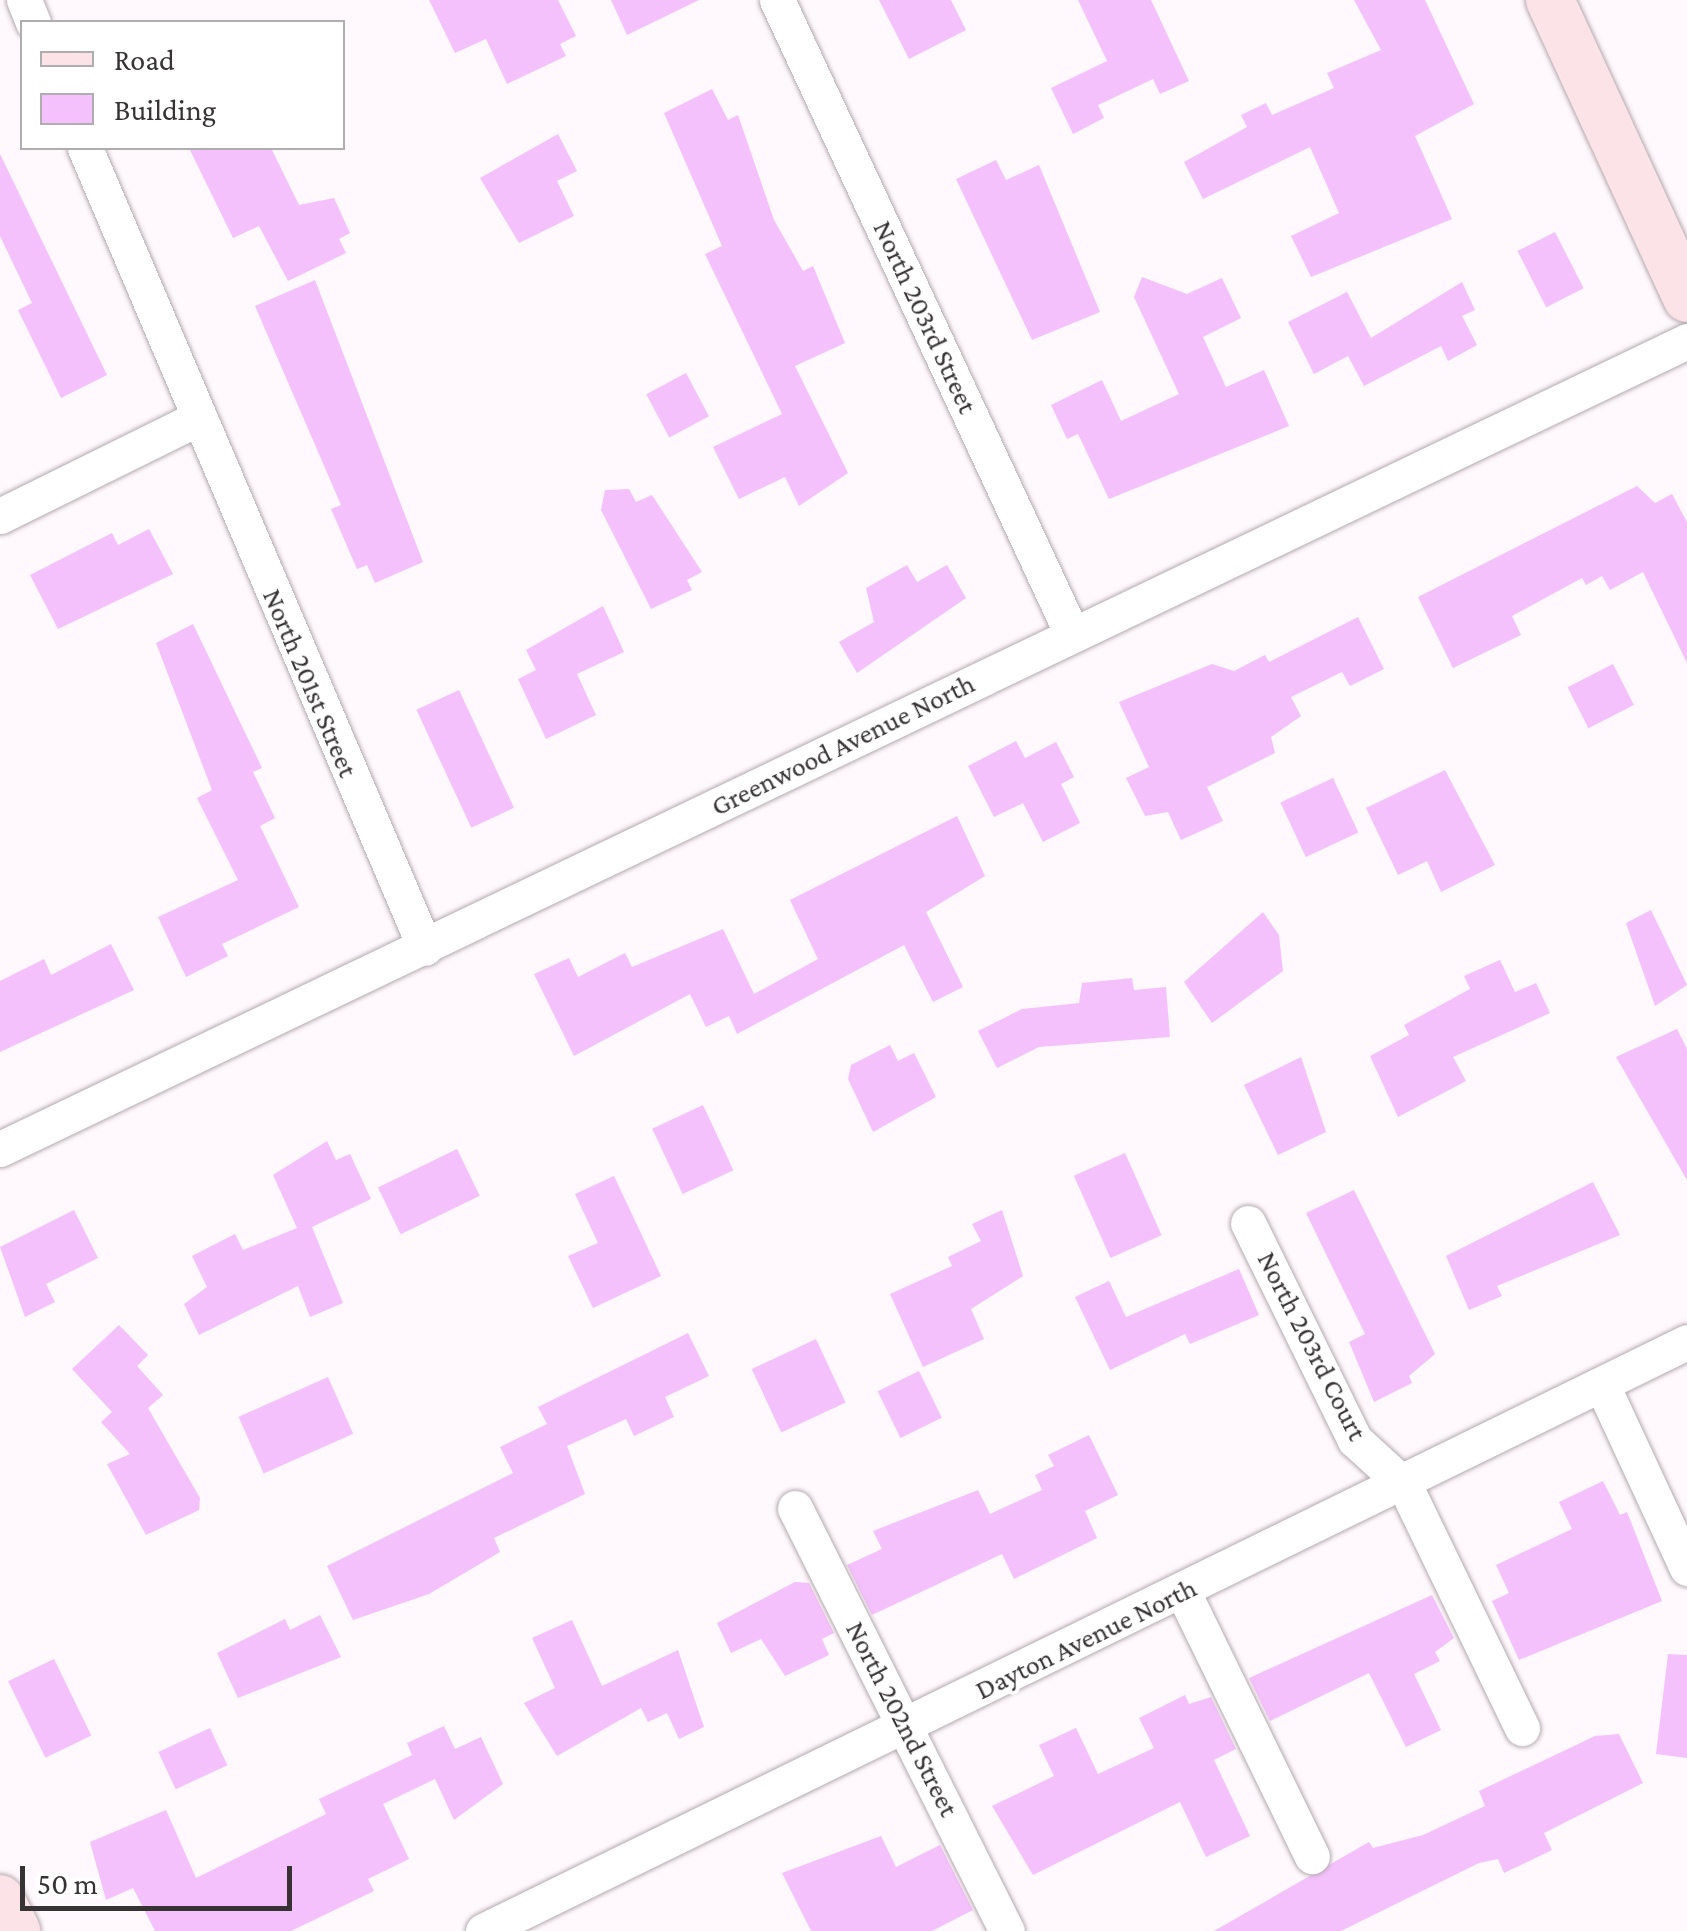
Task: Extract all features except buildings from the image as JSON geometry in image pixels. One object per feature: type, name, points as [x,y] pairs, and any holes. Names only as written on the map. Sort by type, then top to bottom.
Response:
[{"type":"street","name":"North 203rd Street","points":[[777,0],[1072,634]]},
{"type":"street","points":[[1550,0],[1687,298]]},
{"type":"street","name":"North 201st Street","points":[[85,150],[196,419],[425,948]]},
{"type":"street","name":"Greenwood Avenue North","points":[[0,1149],[1687,341]]},
{"type":"street","points":[[0,516],[196,419]]},
{"type":"street","name":"North 203rd Court","points":[[1248,1223],[1355,1440],[1405,1486],[1522,1728]]},
{"type":"street","name":"Dayton Avenue North","points":[[483,1931],[1405,1486],[1687,1342]]},
{"type":"street","points":[[1602,1385],[1687,1568]]},
{"type":"street","name":"North 202nd Street","points":[[796,1508],[1007,1931]]},
{"type":"street","points":[[1182,1592],[1312,1856]]},
{"type":"street","points":[[0,1898],[16,1931]]}]
